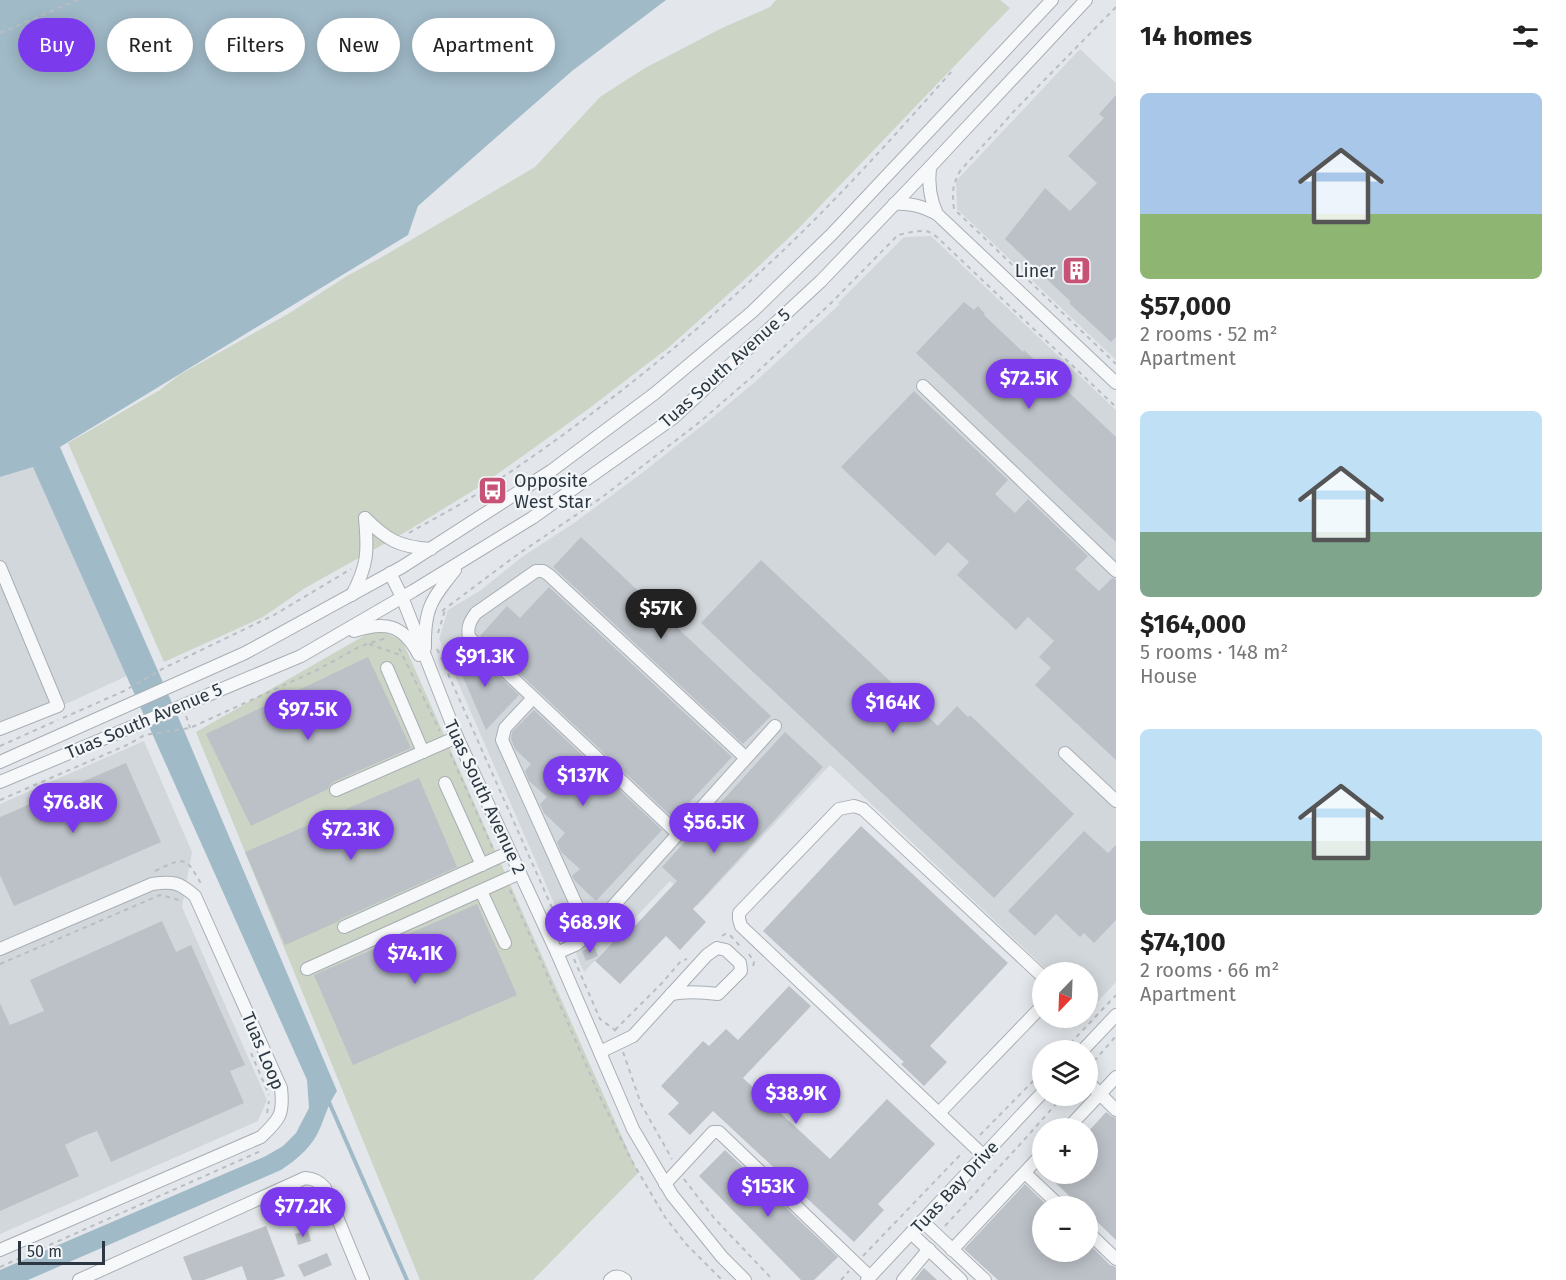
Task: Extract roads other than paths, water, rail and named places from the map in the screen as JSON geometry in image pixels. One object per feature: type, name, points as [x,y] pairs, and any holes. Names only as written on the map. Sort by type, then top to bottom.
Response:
[{"type":"street","name":"Tuas South Avenue 5","points":[[0,762],[245,653],[352,596],[551,471],[654,394],[752,312],[832,234],[1052,0]]},
{"type":"street","name":"Tuas South Avenue 5","points":[[0,782],[301,656],[462,562],[532,518],[673,418],[821,281],[1086,0]]},
{"type":"street","points":[[930,167],[930,195],[937,214]]},
{"type":"street","points":[[894,204],[916,205],[937,214],[1116,382]]},
{"type":"street","points":[[923,386],[1116,571]]},
{"type":"street","points":[[352,596],[366,561],[367,541],[364,518],[383,535],[395,542],[413,548],[430,549]]},
{"type":"street","points":[[426,658],[424,626],[430,603],[462,562]]},
{"type":"street","points":[[0,567],[58,706],[0,729]]},
{"type":"street","points":[[678,834],[469,637],[467,629],[476,613],[536,570],[549,574],[746,758]]},
{"type":"street","name":"Tuas South Avenue 2","points":[[390,573],[426,658],[451,740],[520,873],[633,1129],[672,1195],[722,1257],[745,1280]]},
{"type":"street","points":[[341,633],[377,625],[395,628],[416,648],[432,675]]},
{"type":"street","points":[[387,668],[423,752]]},
{"type":"street","points":[[533,698],[505,728],[502,740],[589,933]]},
{"type":"street","points":[[557,954],[577,944],[589,933],[775,726]]},
{"type":"street","points":[[336,790],[451,740]]},
{"type":"street","points":[[1065,753],[1116,801]]},
{"type":"street","points":[[445,783],[482,865]]},
{"type":"street","points":[[984,1156],[741,926],[740,912],[839,809],[854,806],[863,809],[1032,967]]},
{"type":"street","points":[[344,927],[510,852]]},
{"type":"street","points":[[307,969],[520,873]]},
{"type":"street","name":"Tuas Loop","points":[[0,949],[152,884],[168,882],[184,886],[195,896],[200,907],[281,1088],[283,1107],[275,1124],[261,1137],[0,1250]]},
{"type":"street","points":[[481,891],[504,943]]},
{"type":"street","points":[[600,1052],[633,1036],[671,994],[707,955],[717,948],[726,950],[740,963],[741,971],[718,994],[704,992],[671,994]]},
{"type":"street","points":[[939,1113],[1032,1016]]},
{"type":"street","points":[[1094,1040],[1114,1021]]},
{"type":"street","points":[[1077,1118],[1116,1077]]},
{"type":"street","points":[[1100,1094],[1116,1110]]},
{"type":"street","name":"Tuas Bay Drive","points":[[868,1279],[1032,1105]]},
{"type":"street","points":[[665,1184],[713,1132],[719,1132],[856,1264],[868,1279]]},
{"type":"street","points":[[952,1250],[1032,1165]]},
{"type":"street","points":[[1025,1173],[1049,1196]]},
{"type":"street","points":[[79,1280],[305,1178],[319,1182],[325,1188],[363,1280]]},
{"type":"street","points":[[922,1221],[985,1280]]},
{"type":"street","points":[[911,1233],[961,1280]]},
{"type":"street","points":[[1098,1242],[1116,1259]]},
{"type":"street","points":[[903,1280],[929,1249]]},
{"type":"street","points":[[610,1280],[616,1276],[625,1280]]},
{"type":"water","points":[[0,0],[666,0],[572,71],[418,206],[408,235],[60,447],[186,735],[337,1091],[310,1146],[281,1170],[28,1280],[0,1280],[0,1270],[266,1156],[283,1146],[296,1133],[309,1108],[307,1080],[33,467],[0,477]]},
{"type":"waterway","points":[[329,1102],[407,1280]]},
{"type":"place","name":"Liner","points":[[1077,271]]},
{"type":"place","name":"Opposite West Star","points":[[493,491]]}]
